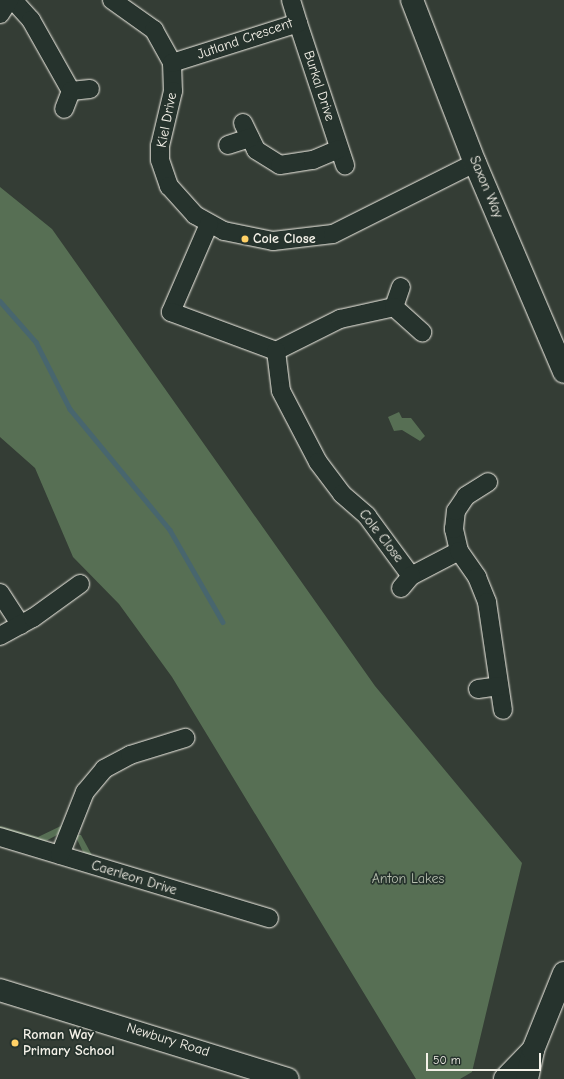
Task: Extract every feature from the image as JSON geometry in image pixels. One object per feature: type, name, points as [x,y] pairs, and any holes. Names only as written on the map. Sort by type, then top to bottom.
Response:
[{"type":"street","points":[[0,14],[9,0]]},
{"type":"street","points":[[13,0],[31,20],[71,91]]},
{"type":"street","name":"Kiel Drive","points":[[112,0],[154,30],[172,63],[173,91],[160,146],[163,174],[176,197],[210,224],[255,240],[289,242],[326,236],[366,221],[410,193],[475,163]]},
{"type":"street","name":"Jutland Crescent","points":[[172,63],[298,23],[291,0]]},
{"type":"street","name":"Saxon Way","points":[[412,0],[475,163],[564,372]]},
{"type":"street","name":"Burkal Drive","points":[[228,145],[246,130],[263,158],[280,166],[342,157],[298,23]]},
{"type":"street","points":[[71,91],[90,89]]},
{"type":"street","points":[[64,109],[71,91]]},
{"type":"street","points":[[210,224],[171,312],[276,351],[340,319],[394,308]]},
{"type":"street","points":[[394,308],[401,287]]},
{"type":"street","points":[[394,308],[422,332]]},
{"type":"street","name":"Cole Close","points":[[276,351],[281,391],[318,462],[342,494],[367,516],[406,582],[459,550]]},
{"type":"street","points":[[488,482],[466,496],[456,511],[454,529],[459,550],[477,577],[487,602],[503,710]]},
{"type":"street","points":[[0,636],[21,625],[80,584]]},
{"type":"street","points":[[0,593],[21,625]]},
{"type":"street","points":[[478,688],[499,686]]},
{"type":"street","points":[[60,855],[85,792],[104,769],[130,755],[185,738]]},
{"type":"street","name":"Caerleon Drive","points":[[0,837],[268,918]]},
{"type":"street","points":[[527,1079],[533,1050],[564,973]]},
{"type":"street","name":"Newbury Road","points":[[0,990],[288,1079]]},
{"type":"street","points":[[506,1079],[533,1050]]},
{"type":"green space","name":"Anton Lakes","points":[[0,187],[52,229],[375,686],[522,863],[472,1072],[460,1079],[416,1079],[172,677],[119,604],[73,557],[35,468],[0,437]]},
{"type":"green space","points":[[399,412],[402,418],[411,418],[425,436],[420,441],[402,430],[394,431],[388,417]]},
{"type":"green space","points":[[65,824],[57,835],[44,842],[0,831],[0,826],[38,837]]},
{"type":"green space","points":[[75,835],[81,835],[94,859],[83,852]]},
{"type":"waterway","points":[[0,301],[36,342],[70,409],[170,530],[223,622]]},
{"type":"place","name":"Cole Close","points":[[245,239]]},
{"type":"place","name":"Roman Way Primary School","points":[[15,1043]]}]
